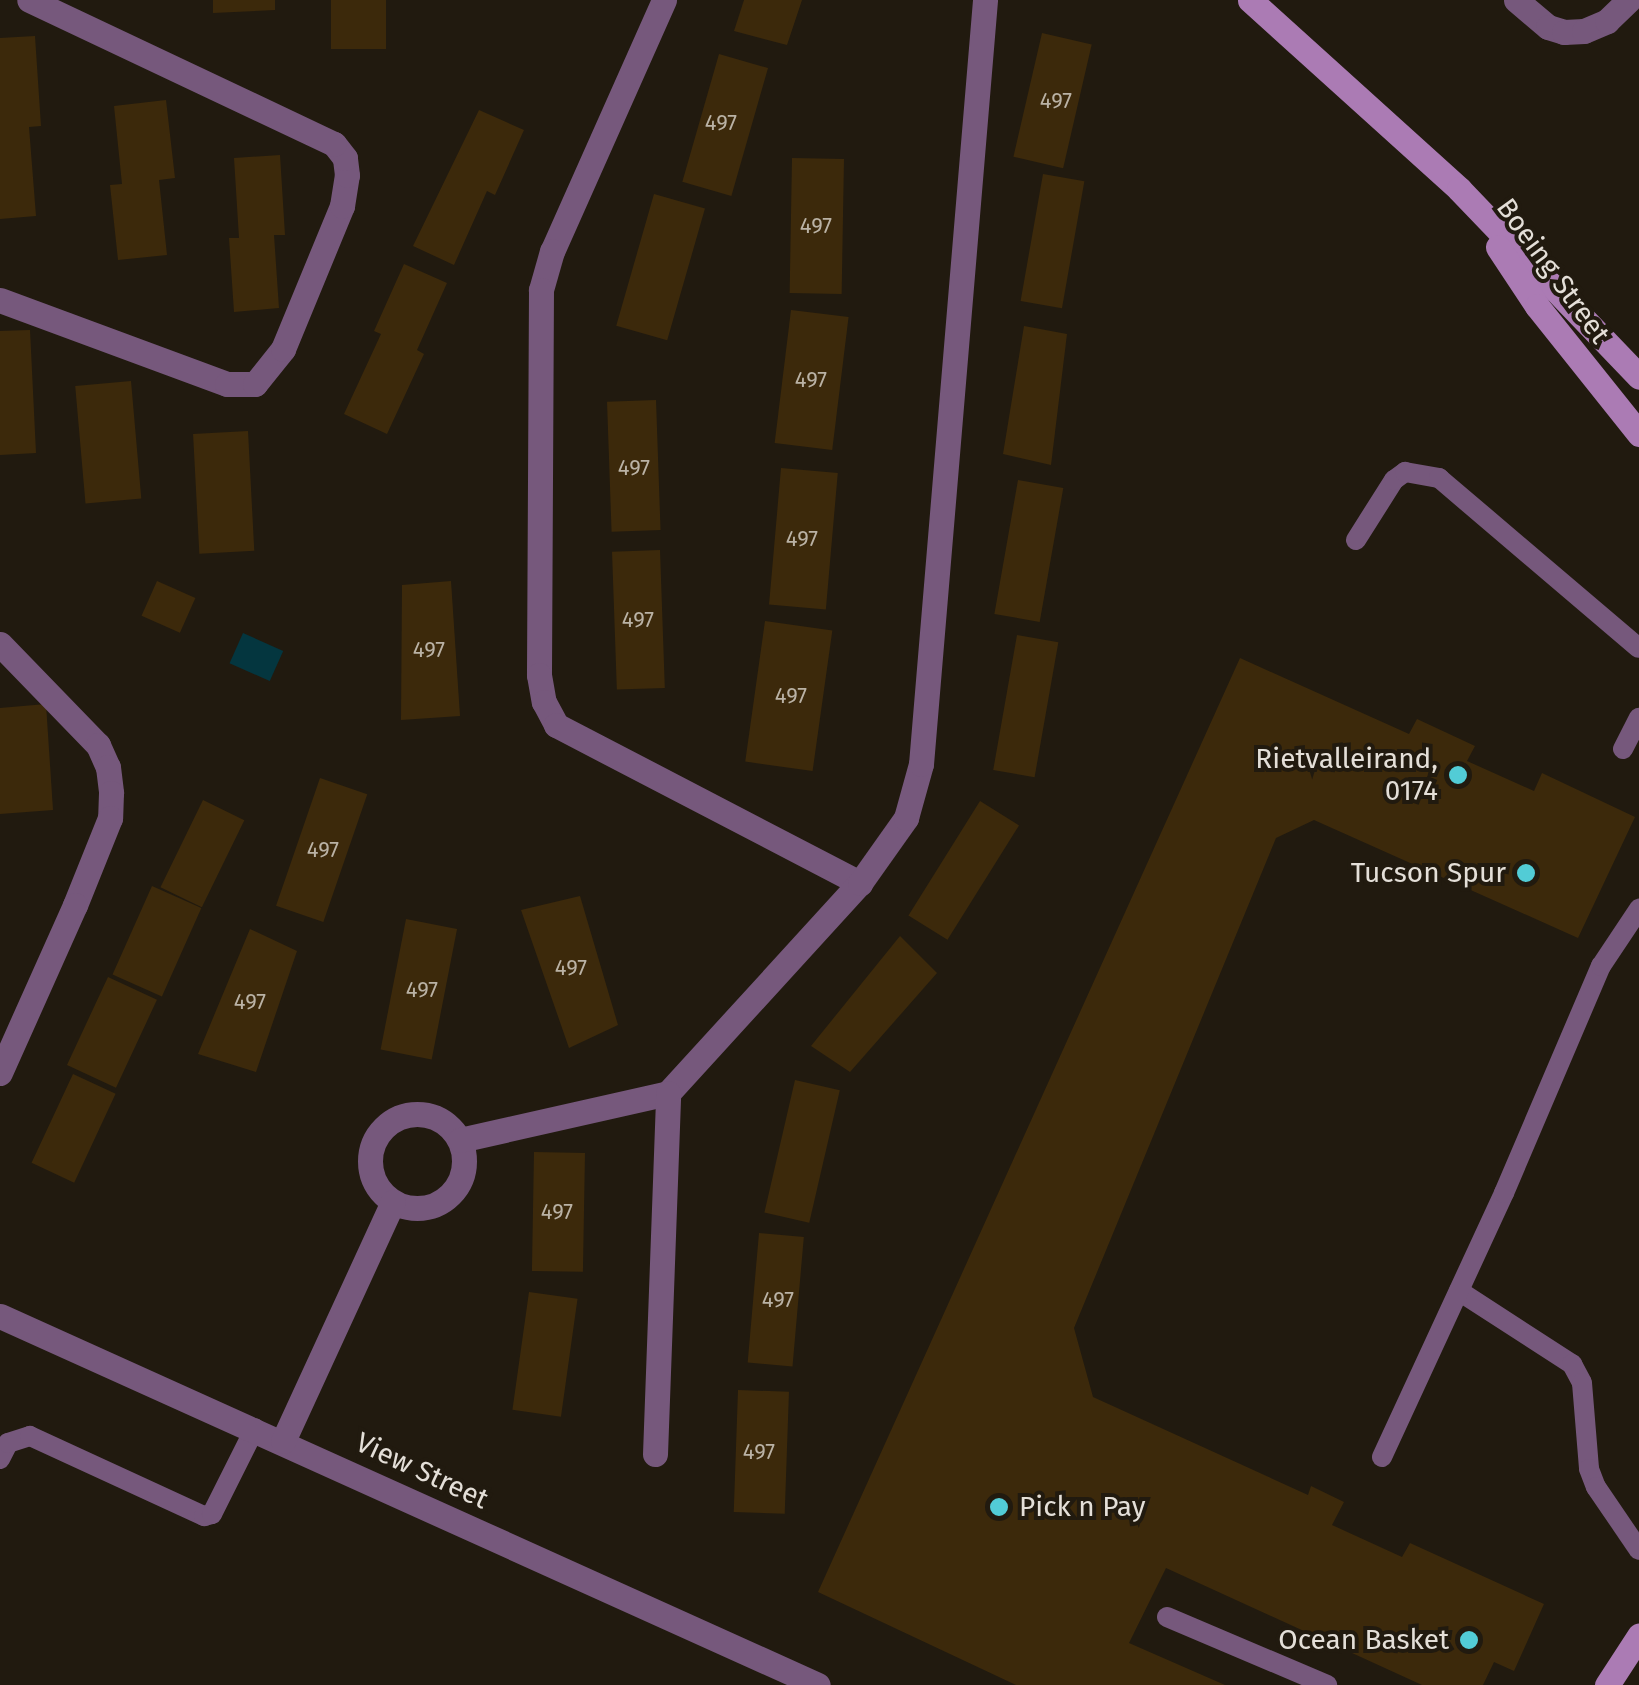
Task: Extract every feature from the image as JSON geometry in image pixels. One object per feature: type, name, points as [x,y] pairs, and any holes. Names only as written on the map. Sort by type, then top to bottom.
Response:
[{"type":"main road","name":"Boeing Street","points":[[1250,0],[1458,188],[1639,377]]},
{"type":"main road","name":"Boeing Street","points":[[1458,188],[1537,306],[1639,434]]},
{"type":"main road","points":[[1608,1685],[1639,1636]]},
{"type":"street","points":[[0,300],[227,384],[255,384],[283,349],[342,206],[347,175],[345,158],[334,144],[28,0]]},
{"type":"street","points":[[664,0],[552,251],[541,290],[539,676],[544,702],[556,724],[860,883]]},
{"type":"street","points":[[460,1140],[668,1092],[860,883],[906,818],[921,764],[985,0]]},
{"type":"street","points":[[1516,0],[1548,27],[1564,32],[1584,31],[1607,21],[1629,0]]},
{"type":"street","points":[[0,644],[98,745],[108,767],[111,792],[110,818],[89,870],[8,1032],[0,1074]]},
{"type":"street","points":[[655,1454],[668,1092]]},
{"type":"street","points":[[416,1113],[445,1122],[460,1140],[465,1163],[452,1193],[425,1208],[394,1202],[381,1192],[370,1164],[377,1135],[388,1124],[416,1113]]},
{"type":"street","points":[[283,1440],[394,1202]]},
{"type":"street","name":"View Street","points":[[0,1316],[283,1440],[818,1685]]},
{"type":"lane","points":[[1356,540],[1394,480],[1405,472],[1438,478],[1639,648]]},
{"type":"lane","points":[[1623,749],[1639,718]]},
{"type":"lane","points":[[1382,1458],[1601,966],[1639,909]]},
{"type":"lane","points":[[1601,966],[1639,931]]},
{"type":"lane","points":[[1459,1290],[1572,1364],[1582,1384],[1590,1469],[1596,1487],[1639,1550]]},
{"type":"lane","points":[[0,1459],[8,1442],[30,1436],[204,1516],[212,1514],[255,1428]]},
{"type":"lane","points":[[1167,1618],[1328,1685]]},
{"type":"water","points":[[243,633],[283,651],[270,681],[230,663]]},
{"type":"building","points":[[213,0],[275,0],[275,10],[213,13]]},
{"type":"building","points":[[331,0],[386,0],[386,49],[331,49]]},
{"type":"building","points":[[744,0],[802,0],[787,45],[734,31]]},
{"type":"building","points":[[1042,33],[1092,44],[1063,168],[1013,157]]},
{"type":"building","points":[[35,36],[41,126],[29,127],[36,216],[0,219],[0,38]]},
{"type":"building","points":[[719,54],[768,68],[731,196],[682,182]]},
{"type":"building","points":[[166,100],[175,178],[159,180],[167,255],[118,260],[110,185],[122,184],[114,106]]},
{"type":"building","points":[[479,110],[524,130],[495,195],[487,191],[454,265],[413,246]]},
{"type":"building","points":[[280,155],[285,235],[274,235],[279,308],[234,312],[229,238],[239,238],[234,158]]},
{"type":"building","points":[[792,158],[844,159],[842,294],[790,293]]},
{"type":"building","points":[[1043,174],[1084,181],[1062,308],[1021,301]]},
{"type":"building","points":[[654,194],[705,209],[667,340],[616,326]]},
{"type":"building","points":[[404,264],[447,283],[417,350],[424,354],[387,434],[344,414],[381,334],[374,331]]},
{"type":"building","points":[[791,310],[849,317],[832,450],[775,443]]},
{"type":"building","points":[[1024,326],[1067,334],[1051,465],[1003,454]]},
{"type":"building","points":[[30,330],[36,453],[0,455],[0,331]]},
{"type":"building","points":[[131,381],[141,499],[85,503],[75,386]]},
{"type":"building","points":[[656,400],[661,530],[612,532],[607,402]]},
{"type":"building","points":[[248,431],[254,551],[199,554],[193,434]]},
{"type":"building","points":[[781,468],[838,473],[826,609],[769,604]]},
{"type":"building","points":[[1018,480],[1063,488],[1040,622],[994,614]]},
{"type":"building","points":[[660,550],[665,688],[617,690],[612,552]]},
{"type":"building","points":[[157,581],[195,598],[180,633],[142,616]]},
{"type":"building","points":[[451,581],[460,716],[401,720],[402,585]]},
{"type":"building","points":[[765,621],[832,630],[813,771],[745,762]]},
{"type":"building","points":[[1017,635],[1058,642],[1035,777],[993,770]]},
{"type":"building","points":[[1240,658],[1409,734],[1417,719],[1475,746],[1467,761],[1534,791],[1542,773],[1635,817],[1578,938],[1314,820],[1276,838],[1074,1328],[1093,1397],[1308,1495],[1311,1486],[1344,1502],[1332,1525],[1402,1557],[1410,1543],[1544,1604],[1514,1671],[1494,1662],[1483,1685],[1422,1685],[1166,1568],[1129,1643],[1225,1685],[1016,1685],[818,1592]]},
{"type":"building","points":[[46,704],[53,810],[0,814],[0,708]]},
{"type":"building","points":[[320,778],[367,794],[323,922],[276,906]]},
{"type":"building","points":[[203,800],[244,820],[202,907],[160,887]]},
{"type":"building","points":[[980,801],[1019,825],[947,940],[908,915]]},
{"type":"building","points":[[152,886],[201,908],[162,997],[113,975]]},
{"type":"building","points":[[580,896],[618,1025],[569,1048],[521,910]]},
{"type":"building","points":[[406,919],[457,929],[432,1059],[381,1050]]},
{"type":"building","points":[[250,929],[297,951],[256,1072],[198,1054]]},
{"type":"building","points":[[900,936],[937,973],[850,1072],[811,1046]]},
{"type":"building","points":[[108,977],[157,1000],[116,1088],[67,1065]]},
{"type":"building","points":[[73,1074],[116,1094],[74,1183],[32,1163]]},
{"type":"building","points":[[795,1080],[840,1090],[809,1223],[764,1213]]},
{"type":"building","points":[[534,1152],[585,1153],[583,1272],[532,1271]]},
{"type":"building","points":[[759,1233],[804,1237],[792,1366],[748,1363]]},
{"type":"building","points":[[529,1292],[578,1299],[561,1417],[512,1410]]},
{"type":"building","points":[[738,1390],[789,1392],[785,1514],[734,1512]]},
{"type":"place","name":"Rietvalleirand, 0174","points":[[1458,775]]},
{"type":"place","name":"Tucson Spur","points":[[1526,873]]},
{"type":"place","name":"Pick n Pay","points":[[999,1507]]},
{"type":"place","name":"Ocean Basket","points":[[1469,1640]]}]
